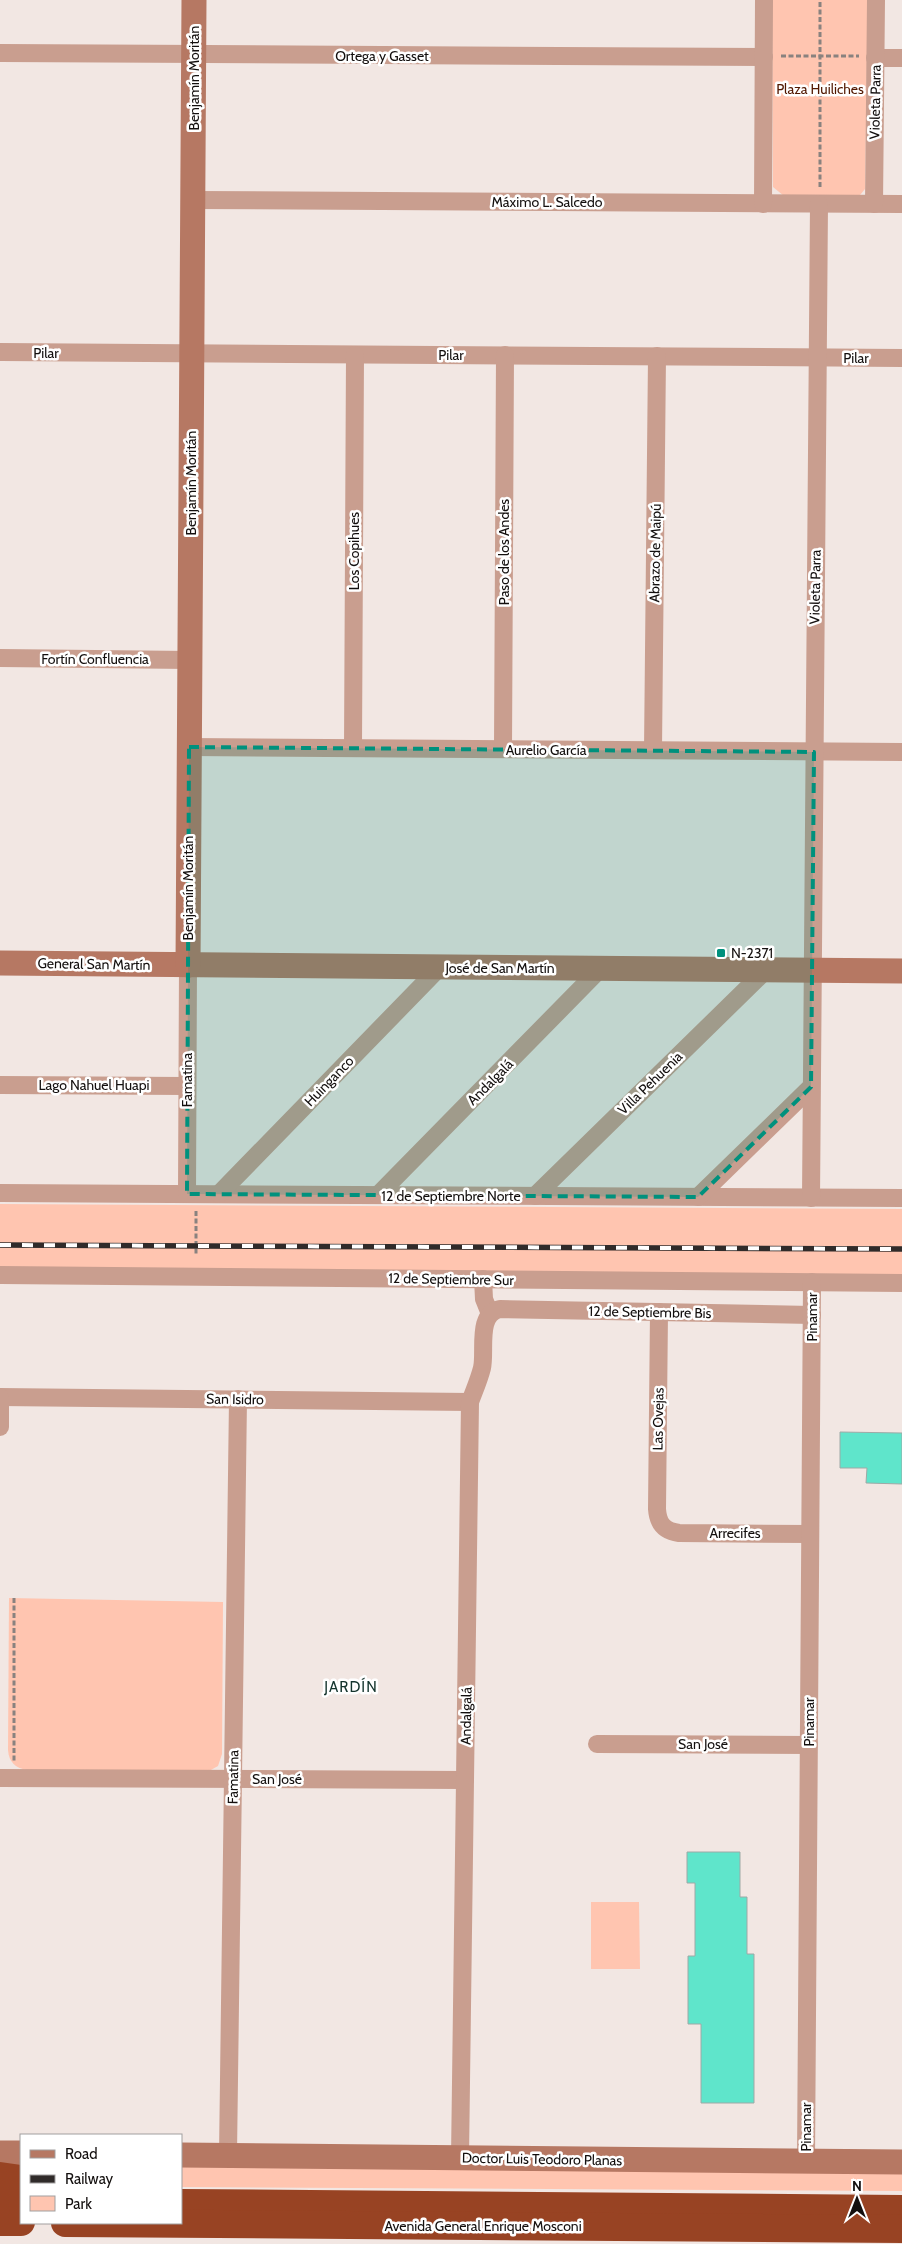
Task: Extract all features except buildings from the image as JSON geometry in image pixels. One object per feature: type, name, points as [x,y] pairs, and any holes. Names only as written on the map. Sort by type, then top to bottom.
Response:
[{"type":"highway","points":[[0,2176],[20,2179]]},
{"type":"highway","points":[[0,2201],[20,2201]]},
{"type":"highway","name":"Avenida General Enrique Mosconi","points":[[182,2202],[902,2209]]},
{"type":"highway","points":[[0,2222],[20,2222]]},
{"type":"highway","name":"Avenida General Enrique Mosconi","points":[[182,2224],[902,2229]]},
{"type":"street","name":"Benjamín Moritán","points":[[188,965],[194,0]]},
{"type":"street","points":[[763,204],[769,57],[764,0]]},
{"type":"street","name":"Violeta Parra","points":[[874,204],[870,57],[876,0]]},
{"type":"street","name":"Ortega y Gasset","points":[[0,52],[194,55],[769,57]]},
{"type":"street","points":[[870,57],[902,58]]},
{"type":"street","name":"Violeta Parra","points":[[812,970],[820,198]]},
{"type":"street","name":"Máximo L. Salcedo","points":[[193,200],[763,204],[820,198],[874,204],[902,204]]},
{"type":"street","name":"Pilar","points":[[0,352],[902,358]]},
{"type":"street","name":"Los Copihues","points":[[353,748],[355,355]]},
{"type":"street","name":"Paso de los Andes","points":[[503,749],[506,356]]},
{"type":"street","name":"Abrazo de Maipú","points":[[653,750],[657,356]]},
{"type":"street","name":"Fortín Confluencia","points":[[0,658],[190,660]]},
{"type":"street","name":"Aurelio García","points":[[190,747],[902,752]]},
{"type":"street","name":"General San Martín","points":[[0,963],[188,965]]},
{"type":"street","name":"José de San Martín","points":[[188,965],[812,970]]},
{"type":"street","name":"Famatina","points":[[187,1194],[188,965]]},
{"type":"street","name":"Huinganco","points":[[219,1194],[440,967]]},
{"type":"street","name":"Andalgalá","points":[[378,1195],[601,968]]},
{"type":"street","name":"Villa Pehuenia","points":[[535,1196],[766,970]]},
{"type":"street","points":[[811,1198],[812,970],[902,971]]},
{"type":"street","name":"Lago Nahuel Huapi","points":[[0,1085],[187,1086]]},
{"type":"street","points":[[698,1197],[811,1087]]},
{"type":"street","name":"12 de Septiembre Norte","points":[[0,1193],[902,1198]]},
{"type":"street","name":"12 de Septiembre Sur","points":[[0,1275],[902,1283]]},
{"type":"street","points":[[483,1279],[484,1299],[490,1314]]},
{"type":"street","name":"Pinamar","points":[[806,2161],[812,1282]]},
{"type":"street","name":"12 de Septiembre Bis","points":[[490,1314],[500,1309],[812,1314]]},
{"type":"street","name":"Las Ovejas","points":[[659,1312],[657,1509],[661,1525]]},
{"type":"street","name":"Andalgalá","points":[[460,2158],[470,1402],[482,1368],[484,1324],[490,1314]]},
{"type":"street","points":[[0,1397],[0,1427]]},
{"type":"street","name":"San Isidro","points":[[0,1397],[470,1402]]},
{"type":"street","name":"Famatina","points":[[228,2155],[238,1399]]},
{"type":"street","name":"Arrecifes","points":[[661,1525],[666,1530],[679,1533],[810,1534]]},
{"type":"street","name":"San José","points":[[597,1744],[809,1745]]},
{"type":"street","name":"San José","points":[[0,1778],[465,1780]]},
{"type":"street","points":[[0,2153],[20,2153]]},
{"type":"street","name":"Doctor Luis Teodoro Planas","points":[[182,2155],[902,2162]]},
{"type":"path","points":[[820,0],[820,198]]},
{"type":"path","points":[[769,57],[870,57]]},
{"type":"path","points":[[187,1194],[196,1205],[196,1256]]},
{"type":"path","points":[[14,1598],[14,1766]]},
{"type":"highlighted area","points":[[189,747],[814,752],[811,1087],[698,1197],[187,1194]]},
{"type":"green space","name":"Plaza Huiliches","points":[[772,0],[868,0],[865,189],[860,195],[784,196],[773,187]]},
{"type":"green space","points":[[0,1204],[902,1209],[902,1277],[0,1270]]},
{"type":"green space","points":[[9,1598],[223,1602],[222,1754],[218,1766],[209,1771],[27,1770],[16,1766],[11,1761],[8,1750]]},
{"type":"green space","points":[[591,1902],[639,1902],[640,1969],[591,1969]]},
{"type":"green space","points":[[182,2165],[902,2171],[902,2191],[182,2187]]},
{"type":"railway","points":[[0,1245],[902,1249]]},
{"type":"place","name":"N-2371","points":[[721,953]]},
{"type":"district","name":"JARDÍN","points":[[351,1687]]}]
